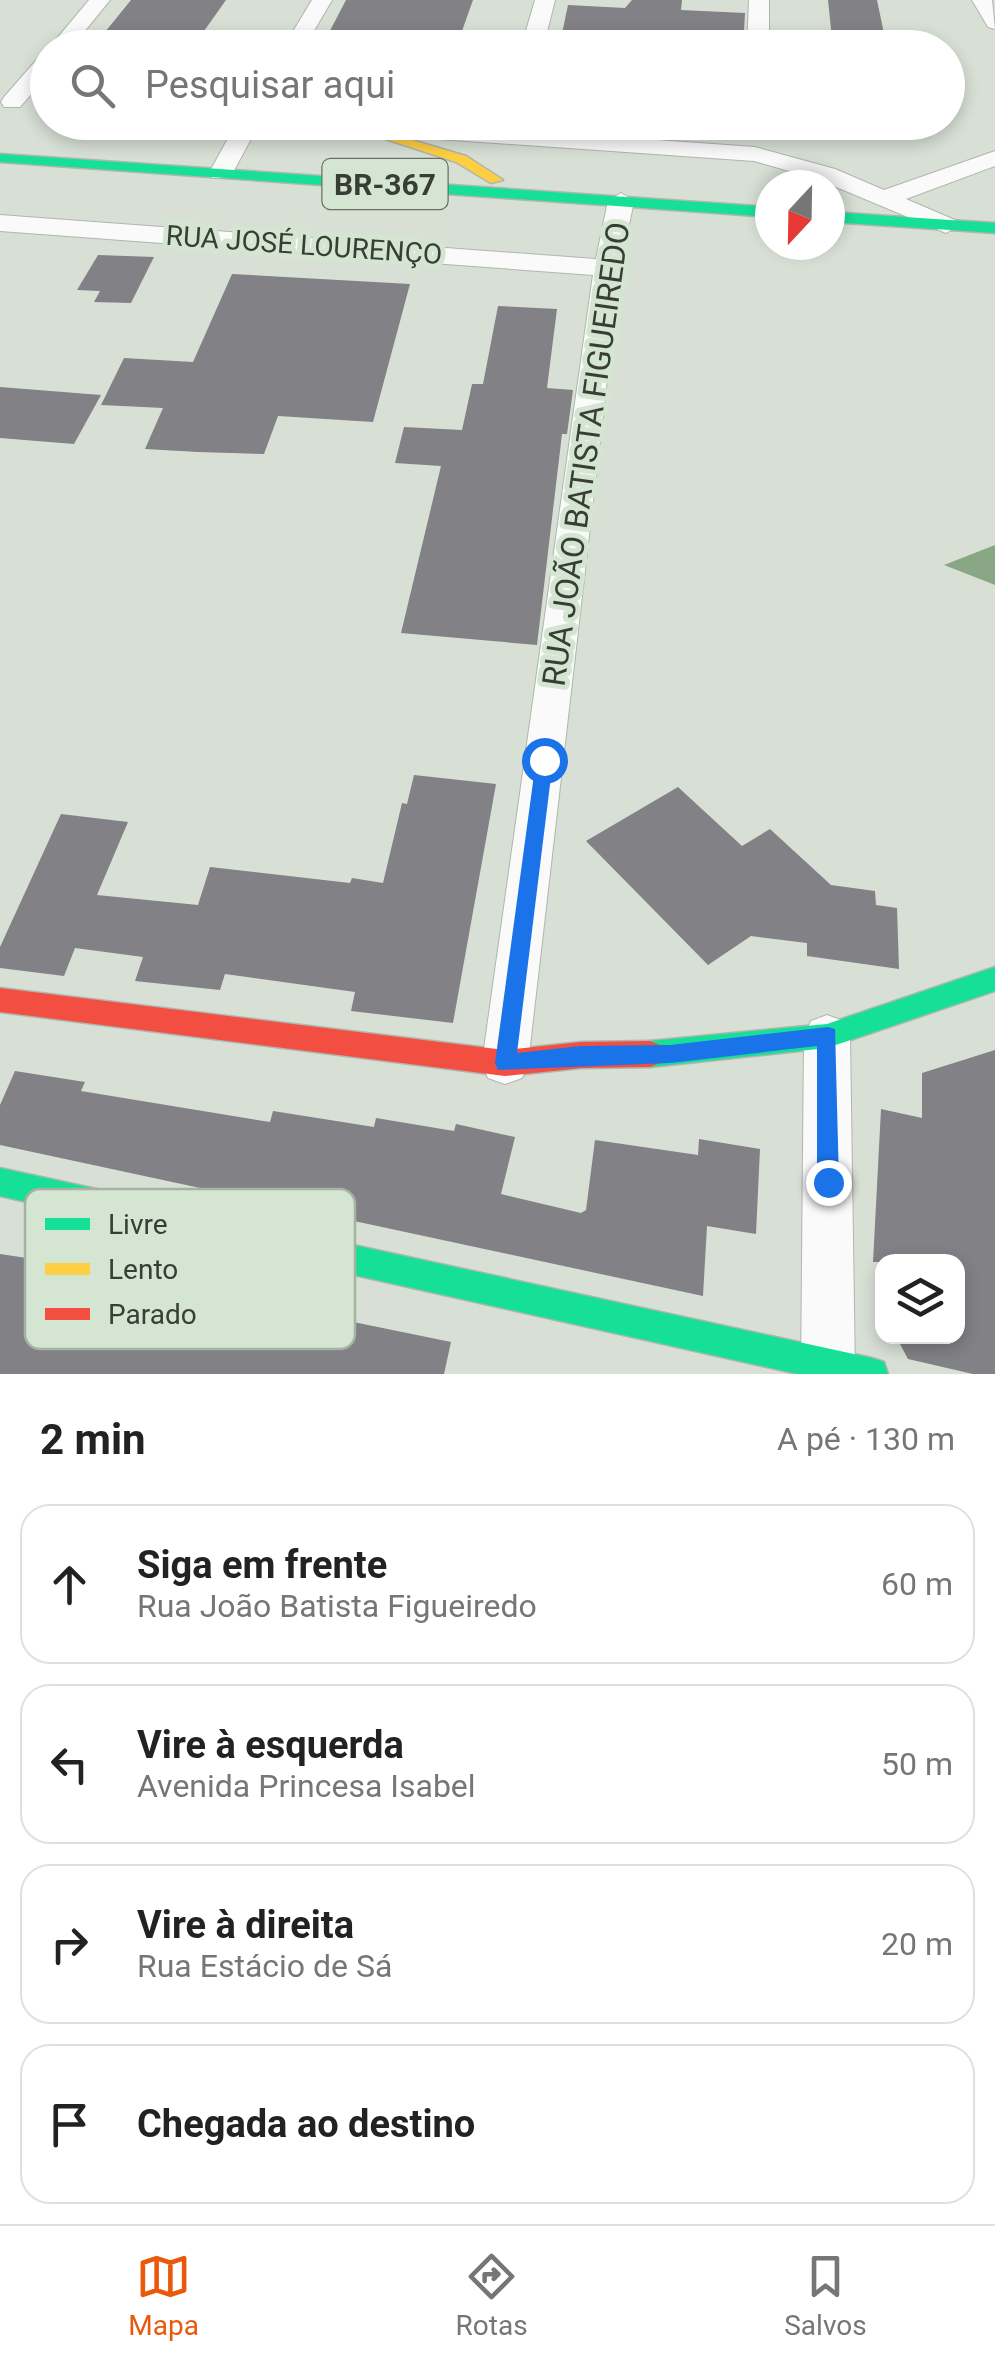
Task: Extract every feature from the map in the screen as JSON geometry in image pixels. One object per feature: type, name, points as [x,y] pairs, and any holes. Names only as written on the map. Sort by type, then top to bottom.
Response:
[{"type":"main road","points":[[403,140],[462,159],[520,194]]},
{"type":"main road","name":"BR-367","points":[[0,158],[755,211]]},
{"type":"main road","points":[[845,217],[995,228]]},
{"type":"main road","points":[[0,1000],[505,1063],[581,1055],[670,1054],[828,1036],[995,979]]},
{"type":"main road","points":[[0,1182],[31,1189]]},
{"type":"main road","points":[[355,1262],[843,1371]]},
{"type":"street","points":[[74,30],[100,0]]},
{"type":"street","points":[[304,30],[322,0]]},
{"type":"street","points":[[537,30],[545,0]]},
{"type":"street","points":[[758,30],[759,0]]},
{"type":"street","points":[[6,101],[30,78]]},
{"type":"street","points":[[221,173],[239,140]]},
{"type":"street","points":[[611,140],[755,154],[888,198],[946,225]]},
{"type":"street","points":[[755,140],[755,154]]},
{"type":"street","points":[[888,198],[995,158]]},
{"type":"street","name":"RUA JOÃO BATISTA FIGUEIREDO","points":[[505,1063],[608,268],[621,201]]},
{"type":"street","name":"RUA JOSÉ LOURENÇO","points":[[0,222],[608,268]]},
{"type":"street","points":[[828,1036],[843,1371]]},
{"type":"shaded area","points":[[995,545],[995,585],[944,565]]},
{"type":"building","points":[[131,0],[226,0],[205,30],[107,30]]},
{"type":"building","points":[[346,0],[473,0],[462,30],[330,30]]},
{"type":"building","points":[[632,0],[682,0],[681,10],[745,13],[744,30],[563,30],[568,5],[625,8]]},
{"type":"building","points":[[828,0],[877,0],[883,30],[831,30]]},
{"type":"building","points":[[98,255],[154,257],[131,303],[94,302],[100,291],[77,290]]},
{"type":"building","points":[[232,274],[410,284],[373,422],[278,416],[264,454],[145,449],[163,408],[101,405],[124,358],[193,362]]},
{"type":"building","points":[[498,306],[557,309],[547,388],[573,390],[567,434],[562,434],[537,645],[401,633],[441,466],[395,463],[404,427],[462,430],[472,384],[483,384]]},
{"type":"building","points":[[0,387],[101,395],[74,444],[0,438]]},
{"type":"building","points":[[414,775],[496,784],[453,1023],[351,1011],[355,992],[225,974],[220,990],[135,981],[143,957],[75,948],[64,976],[0,968],[0,947],[61,814],[128,822],[97,895],[198,905],[210,867],[350,883],[352,878],[383,883],[402,803],[407,804]]},
{"type":"building","points":[[678,787],[742,846],[770,829],[831,885],[875,891],[876,905],[897,908],[899,969],[807,956],[807,943],[751,936],[708,965],[586,841]]},
{"type":"building","points":[[995,1050],[995,1374],[973,1374],[908,1359],[900,1344],[965,1344],[965,1254],[875,1254],[873,1262],[881,1109],[922,1118],[922,1073]]},
{"type":"building","points":[[15,1071],[85,1082],[81,1091],[270,1122],[273,1111],[374,1127],[376,1118],[454,1131],[456,1124],[515,1137],[501,1194],[581,1213],[586,1210],[595,1140],[698,1155],[699,1139],[760,1149],[756,1234],[707,1226],[703,1296],[355,1221],[355,1189],[205,1189],[0,1145],[0,1105]]},
{"type":"building","points":[[0,1254],[25,1258],[25,1349],[355,1349],[355,1322],[451,1342],[444,1374],[0,1374]]},
{"type":"traffic: fast","points":[[0,158],[755,211]]},
{"type":"traffic: fast","points":[[845,218],[995,228]]},
{"type":"traffic: fast","points":[[650,1054],[827,1036],[995,979]]},
{"type":"traffic: fast","points":[[0,1182],[32,1189]]},
{"type":"traffic: fast","points":[[355,1260],[872,1374]]},
{"type":"traffic: slow","points":[[403,140],[461,159],[496,180]]},
{"type":"traffic: jam","points":[[0,1000],[505,1063],[581,1055],[650,1054]]},
{"type":"route","points":[[544,760],[505,1063],[581,1055],[670,1054],[828,1036],[828,1182]]}]
